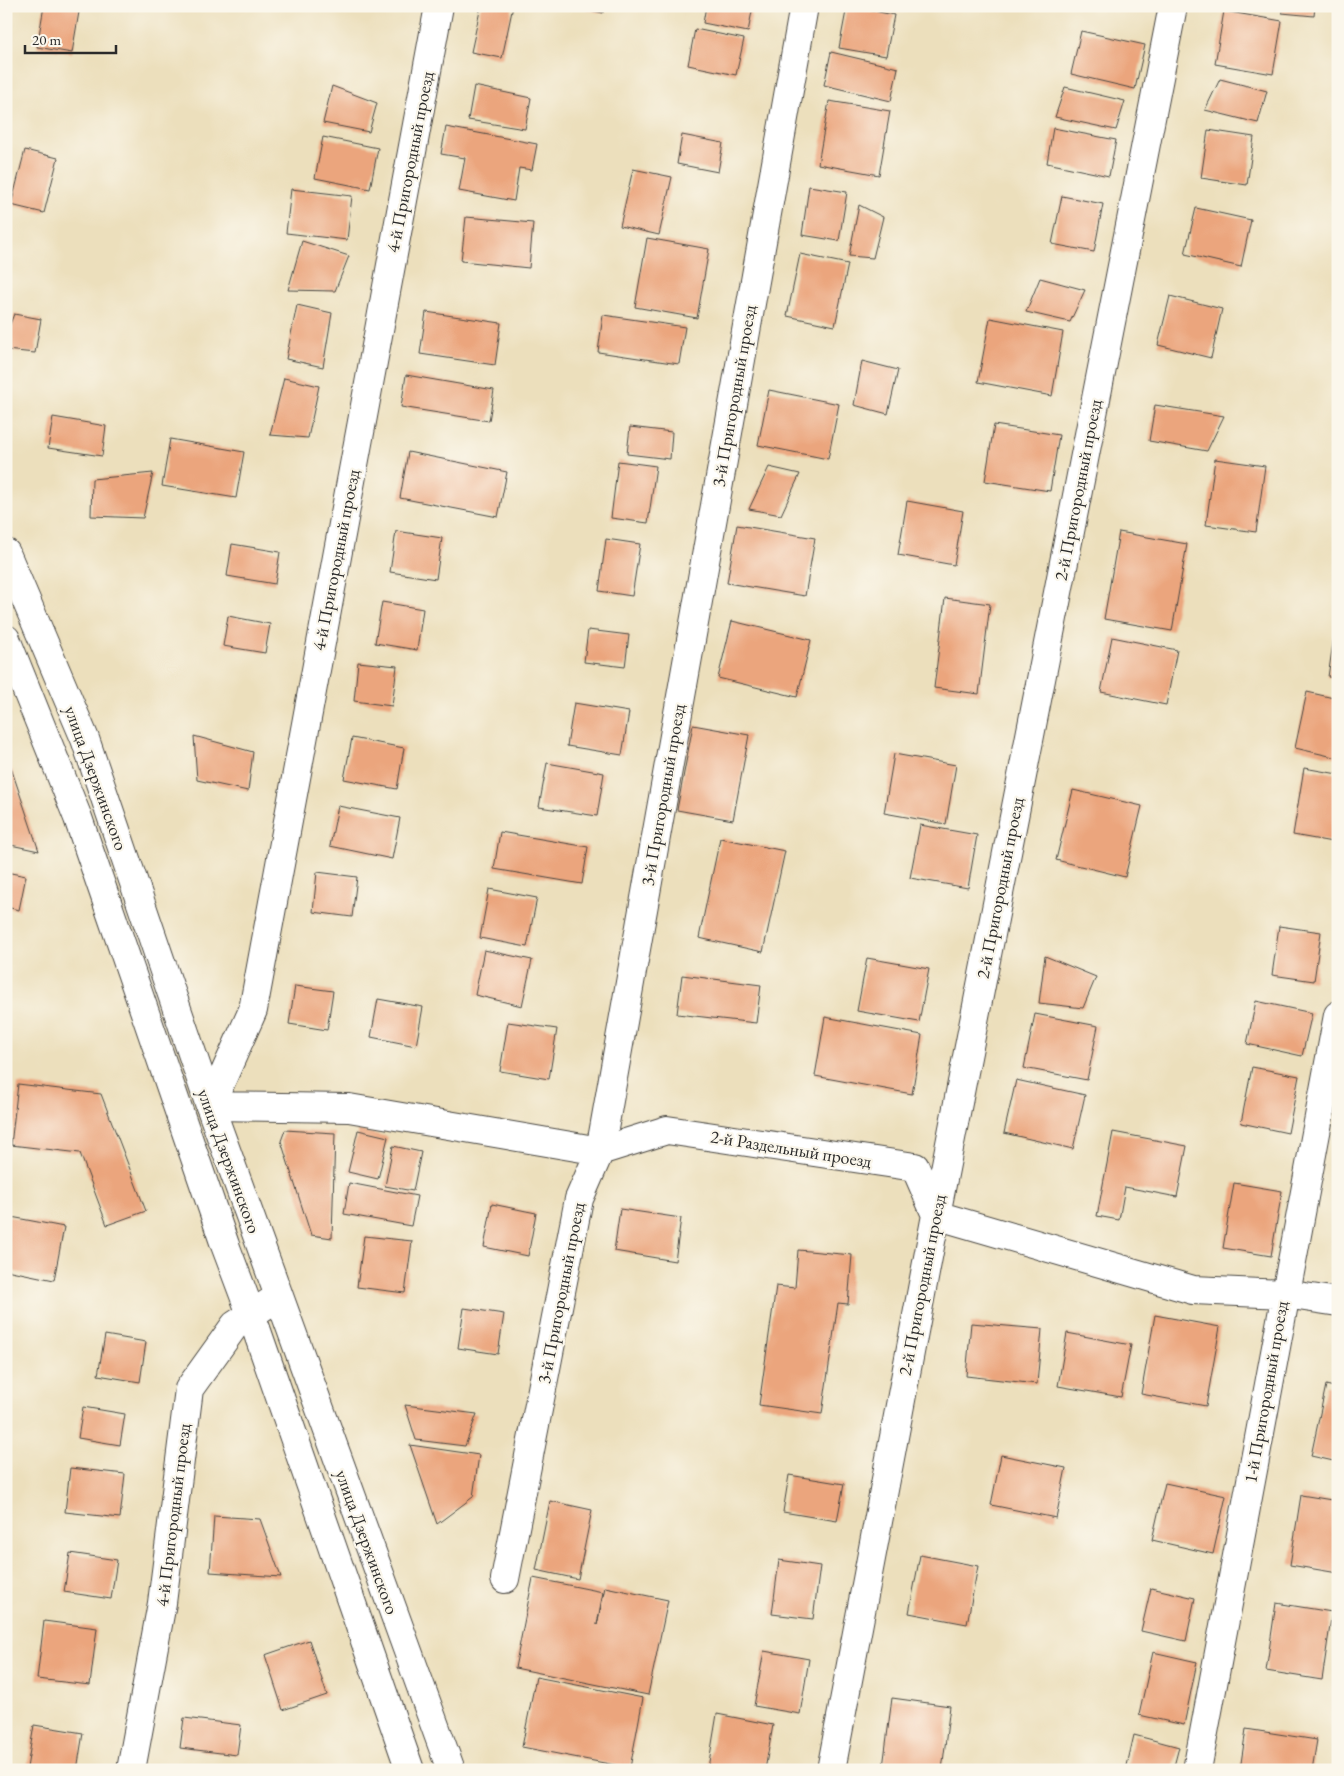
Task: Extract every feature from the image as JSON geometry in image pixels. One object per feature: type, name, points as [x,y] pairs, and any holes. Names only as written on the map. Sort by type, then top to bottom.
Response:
[{"type":"street","name":"4-й Пригородный проезд","points":[[210,1106],[253,1010],[439,6]]},
{"type":"street","name":"3-й Пригородный проезд","points":[[505,1579],[579,1199],[600,1151],[804,6]]},
{"type":"street","name":"2-й Пригородный проезд","points":[[831,1770],[936,1215],[1173,6]]},
{"type":"street","name":"улица Дзержинского","points":[[6,553],[85,739],[210,1106],[451,1770]]},
{"type":"street","name":"улица Дзержинского","points":[[6,639],[78,818],[225,1245],[251,1314],[410,1770]]},
{"type":"street","name":"1-й Пригородный проезд","points":[[1197,1770],[1338,1015]]},
{"type":"street","name":"2-й Раздельный проезд","points":[[210,1106],[349,1108],[600,1151],[667,1130],[915,1168],[936,1215]]},
{"type":"street","points":[[936,1215],[1193,1290],[1285,1294],[1338,1302]]},
{"type":"street","name":"4-й Пригородный проезд","points":[[131,1770],[162,1604],[189,1389],[235,1325],[278,1297]]},
{"type":"building","points":[[44,6],[80,6],[72,53],[37,47]]},
{"type":"building","points":[[481,6],[513,6],[502,58],[471,52]]},
{"type":"building","points":[[572,6],[604,6],[603,13]]},
{"type":"building","points":[[706,6],[753,6],[748,32],[703,23]]},
{"type":"building","points":[[847,6],[894,15],[886,56],[839,48]]},
{"type":"building","points":[[1283,6],[1315,6],[1314,16],[1282,13]]},
{"type":"building","points":[[1224,11],[1282,21],[1273,74],[1215,64]]},
{"type":"building","points":[[695,29],[744,39],[736,75],[688,65]]},
{"type":"building","points":[[1081,31],[1145,45],[1135,89],[1071,74]]},
{"type":"building","points":[[831,52],[898,68],[891,101],[824,85]]},
{"type":"building","points":[[1220,79],[1267,91],[1258,123],[1205,110]]},
{"type":"building","points":[[332,86],[377,103],[369,132],[323,123]]},
{"type":"building","points":[[474,86],[531,98],[525,129],[468,120]]},
{"type":"building","points":[[1065,87],[1125,101],[1116,130],[1055,117]]},
{"type":"building","points":[[829,101],[890,111],[879,175],[818,164]]},
{"type":"building","points":[[446,127],[537,144],[532,170],[519,168],[514,201],[459,191],[465,158],[441,154]]},
{"type":"building","points":[[1053,128],[1116,140],[1109,176],[1047,163]]},
{"type":"building","points":[[1208,130],[1254,137],[1247,185],[1201,178]]},
{"type":"building","points":[[682,135],[723,143],[718,172],[677,164]]},
{"type":"building","points":[[323,137],[378,148],[370,189],[315,178]]},
{"type":"building","points":[[25,150],[58,158],[44,213],[11,205]]},
{"type":"building","points":[[633,169],[672,177],[659,235],[620,226]]},
{"type":"building","points":[[809,186],[847,192],[839,241],[802,235]]},
{"type":"building","points":[[291,189],[352,196],[347,240],[286,233]]},
{"type":"building","points":[[1062,196],[1103,204],[1094,252],[1052,244]]},
{"type":"building","points":[[859,205],[883,217],[873,258],[849,256]]},
{"type":"building","points":[[1196,208],[1251,220],[1241,267],[1185,254]]},
{"type":"building","points":[[466,217],[533,223],[529,268],[461,261]]},
{"type":"building","points":[[647,238],[709,249],[697,318],[635,307]]},
{"type":"building","points":[[302,241],[349,256],[335,291],[288,290]]},
{"type":"building","points":[[800,254],[848,264],[835,326],[787,316]]},
{"type":"building","points":[[1040,278],[1085,290],[1070,322],[1026,312]]},
{"type":"building","points":[[1170,296],[1222,309],[1211,358],[1158,345]]},
{"type":"building","points":[[297,305],[332,313],[323,367],[286,359]]},
{"type":"building","points":[[426,312],[501,323],[495,365],[420,354]]},
{"type":"building","points":[[14,314],[41,319],[35,353],[6,350],[6,334]]},
{"type":"building","points":[[603,315],[685,327],[679,364],[598,352]]},
{"type":"building","points":[[990,318],[1063,332],[1052,396],[978,382]]},
{"type":"building","points":[[862,361],[898,370],[888,414],[854,405]]},
{"type":"building","points":[[406,375],[494,390],[489,421],[401,407]]},
{"type":"building","points":[[284,378],[319,386],[308,438],[270,435]]},
{"type":"building","points":[[769,390],[839,404],[828,459],[758,445]]},
{"type":"building","points":[[1155,405],[1224,416],[1207,451],[1149,441]]},
{"type":"building","points":[[53,417],[106,426],[102,456],[48,448]]},
{"type":"building","points":[[994,425],[1059,435],[1050,491],[985,481]]},
{"type":"building","points":[[630,427],[672,432],[670,459],[627,454]]},
{"type":"building","points":[[170,439],[244,452],[236,498],[162,486]]},
{"type":"building","points":[[408,452],[507,472],[498,517],[400,498]]},
{"type":"building","points":[[1215,459],[1265,466],[1256,532],[1206,525]]},
{"type":"building","points":[[618,461],[656,466],[648,523],[611,518]]},
{"type":"building","points":[[769,467],[800,474],[781,515],[749,509]]},
{"type":"building","points":[[153,473],[143,518],[91,516],[92,479]]},
{"type":"building","points":[[907,501],[963,511],[954,565],[898,555]]},
{"type":"building","points":[[737,525],[815,538],[805,596],[727,583]]},
{"type":"building","points":[[396,531],[442,538],[436,579],[390,572]]},
{"type":"building","points":[[1119,532],[1187,544],[1172,631],[1104,619]]},
{"type":"building","points":[[606,539],[640,544],[632,596],[599,591]]},
{"type":"building","points":[[232,544],[280,552],[275,584],[227,576]]},
{"type":"building","points":[[945,598],[990,604],[979,694],[934,688]]},
{"type":"building","points":[[382,602],[423,609],[417,650],[375,643]]},
{"type":"building","points":[[228,616],[270,624],[265,653],[223,646]]},
{"type":"building","points":[[732,621],[811,640],[797,697],[718,678]]},
{"type":"building","points":[[1335,629],[1338,629],[1338,678],[1328,677]]},
{"type":"building","points":[[588,630],[629,635],[625,667],[584,662]]},
{"type":"building","points":[[1112,637],[1177,650],[1166,705],[1101,692]]},
{"type":"building","points":[[358,662],[397,666],[392,706],[354,701]]},
{"type":"building","points":[[1307,692],[1338,699],[1338,758],[1295,748]]},
{"type":"building","points":[[574,703],[629,712],[622,755],[567,746]]},
{"type":"building","points":[[693,725],[749,735],[733,820],[677,810]]},
{"type":"building","points":[[194,736],[253,752],[248,791],[197,780]]},
{"type":"building","points":[[352,738],[404,748],[397,789],[344,779]]},
{"type":"building","points":[[894,754],[956,765],[946,824],[884,813]]},
{"type":"building","points":[[7,756],[39,851],[6,844]]},
{"type":"building","points":[[547,763],[604,773],[597,816],[539,807]]},
{"type":"building","points":[[1304,768],[1338,774],[1338,843],[1293,835]]},
{"type":"building","points":[[1073,790],[1142,806],[1125,877],[1056,860]]},
{"type":"building","points":[[338,806],[400,818],[392,859],[330,846]]},
{"type":"building","points":[[920,825],[977,835],[968,888],[910,878]]},
{"type":"building","points":[[500,832],[588,847],[582,884],[494,869]]},
{"type":"building","points":[[720,838],[785,851],[763,952],[699,938]]},
{"type":"building","points":[[6,872],[26,876],[19,910],[6,907]]},
{"type":"building","points":[[317,872],[357,877],[352,917],[313,912]]},
{"type":"building","points":[[489,889],[537,898],[527,947],[480,938]]},
{"type":"building","points":[[1279,926],[1321,932],[1314,981],[1272,975]]},
{"type":"building","points":[[484,950],[532,960],[522,1006],[475,995]]},
{"type":"building","points":[[1045,956],[1096,977],[1083,1008],[1039,1003]]},
{"type":"building","points":[[867,958],[929,969],[919,1022],[857,1011]]},
{"type":"building","points":[[682,975],[761,985],[756,1023],[677,1014]]},
{"type":"building","points":[[295,986],[333,991],[327,1030],[289,1024]]},
{"type":"building","points":[[378,999],[423,1007],[416,1046],[371,1037]]},
{"type":"building","points":[[1256,1001],[1312,1013],[1302,1056],[1247,1044]]},
{"type":"building","points":[[1035,1014],[1098,1026],[1087,1080],[1024,1068]]},
{"type":"building","points":[[825,1017],[922,1035],[912,1094],[815,1076]]},
{"type":"building","points":[[508,1022],[557,1029],[549,1079],[500,1071]]},
{"type":"building","points":[[1252,1067],[1299,1076],[1288,1133],[1241,1123]]},
{"type":"building","points":[[1016,1080],[1085,1095],[1073,1149],[1004,1133]]},
{"type":"building","points":[[18,1084],[101,1094],[146,1211],[107,1225],[80,1153],[11,1145]]},
{"type":"building","points":[[285,1130],[335,1133],[332,1238],[311,1235],[281,1141]]},
{"type":"building","points":[[358,1130],[388,1137],[378,1179],[348,1172]]},
{"type":"building","points":[[1113,1132],[1187,1146],[1177,1197],[1125,1187],[1119,1220],[1097,1216]]},
{"type":"building","points":[[393,1146],[421,1152],[413,1191],[385,1186]]},
{"type":"building","points":[[349,1183],[417,1196],[411,1226],[344,1214]]},
{"type":"building","points":[[1234,1183],[1282,1191],[1271,1256],[1223,1248]]},
{"type":"building","points":[[492,1204],[536,1213],[528,1256],[484,1247]]},
{"type":"building","points":[[620,1209],[681,1218],[675,1261],[614,1251]]},
{"type":"building","points":[[6,1216],[64,1227],[54,1280],[6,1270]]},
{"type":"building","points":[[364,1236],[412,1241],[405,1293],[357,1287]]},
{"type":"building","points":[[798,1250],[852,1255],[848,1304],[838,1303],[822,1414],[759,1405],[776,1286],[795,1288]]},
{"type":"building","points":[[464,1308],[504,1314],[498,1354],[458,1348]]},
{"type":"building","points":[[1155,1315],[1220,1327],[1206,1406],[1141,1394]]},
{"type":"building","points":[[971,1323],[1042,1329],[1037,1384],[966,1376]]},
{"type":"building","points":[[1067,1333],[1131,1345],[1121,1397],[1058,1386]]},
{"type":"building","points":[[105,1335],[146,1342],[140,1382],[98,1375]]},
{"type":"building","points":[[1326,1385],[1338,1388],[1338,1462],[1311,1456]]},
{"type":"building","points":[[405,1405],[477,1414],[465,1446],[416,1440]]},
{"type":"building","points":[[83,1407],[125,1414],[120,1445],[78,1438]]},
{"type":"building","points":[[410,1445],[479,1455],[473,1497],[437,1524]]},
{"type":"building","points":[[1001,1455],[1066,1468],[1056,1518],[991,1505]]},
{"type":"building","points":[[70,1468],[125,1474],[120,1518],[65,1512]]},
{"type":"building","points":[[789,1475],[844,1484],[837,1521],[783,1512]]},
{"type":"building","points":[[1165,1483],[1226,1496],[1213,1554],[1152,1540]]},
{"type":"building","points":[[1301,1495],[1338,1501],[1338,1573],[1290,1565]]},
{"type":"building","points":[[550,1501],[592,1510],[578,1579],[536,1570]]},
{"type":"building","points":[[214,1516],[260,1519],[281,1577],[210,1572]]},
{"type":"building","points":[[70,1553],[117,1560],[111,1599],[64,1592]]},
{"type":"building","points":[[920,1555],[978,1566],[967,1624],[909,1613]]},
{"type":"building","points":[[779,1560],[820,1566],[813,1619],[772,1614]]},
{"type":"building","points":[[533,1578],[603,1592],[597,1625],[605,1587],[668,1600],[648,1695],[515,1668]]},
{"type":"building","points":[[1151,1588],[1195,1598],[1186,1641],[1141,1631]]},
{"type":"building","points":[[1276,1603],[1332,1612],[1322,1680],[1266,1671]]},
{"type":"building","points":[[44,1621],[97,1628],[90,1685],[37,1679]]},
{"type":"building","points":[[309,1640],[327,1695],[283,1710],[265,1655]]},
{"type":"building","points":[[764,1651],[809,1659],[800,1714],[754,1706]]},
{"type":"building","points":[[1153,1652],[1197,1662],[1184,1725],[1139,1715]]},
{"type":"building","points":[[536,1677],[643,1698],[630,1768],[522,1747]]},
{"type":"building","points":[[892,1698],[950,1706],[942,1770],[898,1770],[883,1767]]},
{"type":"building","points":[[717,1714],[773,1725],[765,1770],[716,1770],[708,1768]]},
{"type":"building","points":[[184,1718],[241,1725],[237,1755],[180,1748]]},
{"type":"building","points":[[34,1725],[83,1733],[77,1770],[39,1770],[27,1768]]},
{"type":"building","points":[[1246,1729],[1317,1740],[1312,1770],[1240,1770]]},
{"type":"building","points":[[1134,1735],[1179,1747],[1173,1770],[1126,1770]]}]
